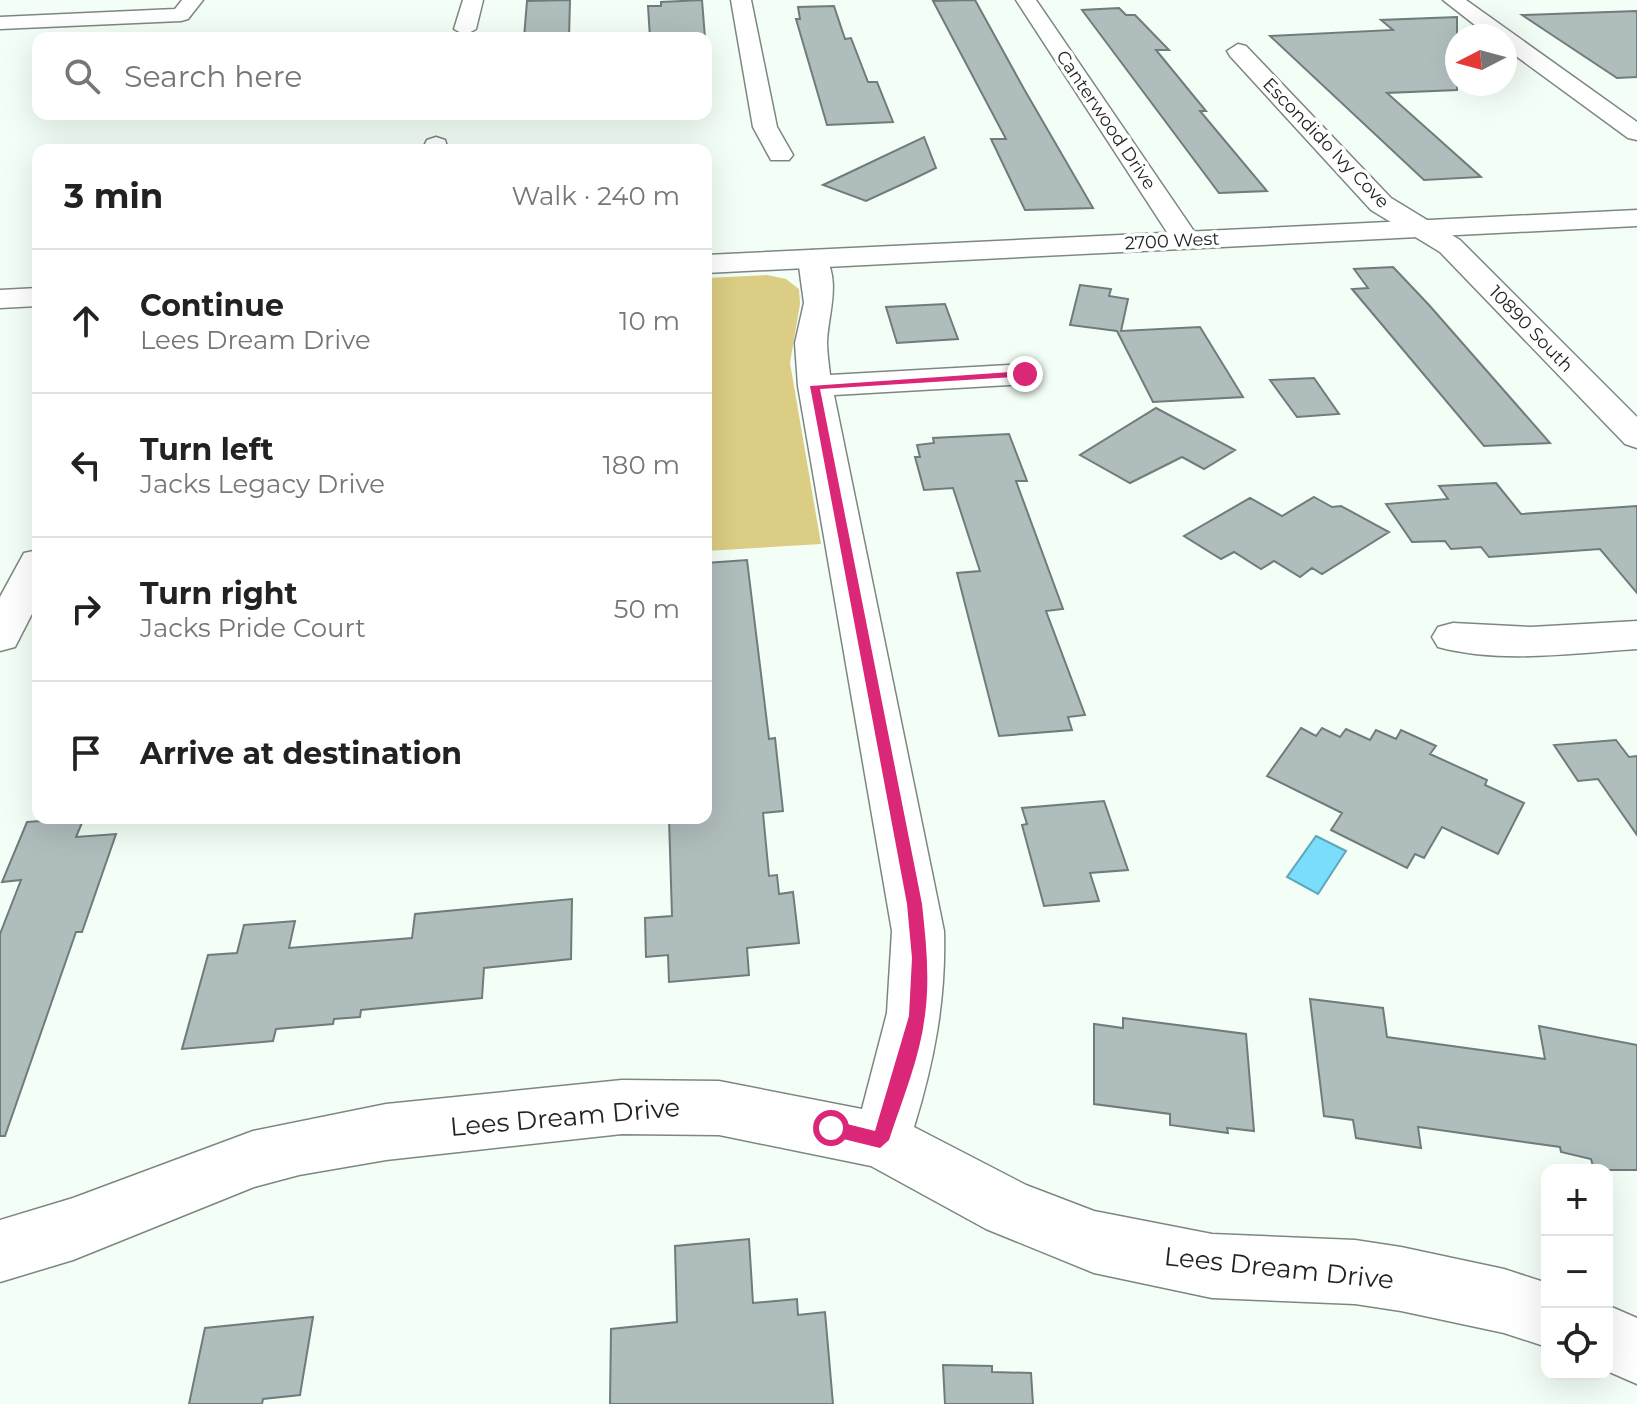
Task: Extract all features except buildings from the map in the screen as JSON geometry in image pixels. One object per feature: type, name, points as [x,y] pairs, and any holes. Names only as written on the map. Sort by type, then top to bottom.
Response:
[{"type":"street","points":[[0,23],[181,15],[193,0]]},
{"type":"street","points":[[465,29],[473,0]]},
{"type":"street","points":[[741,0],[765,127],[780,155]]},
{"type":"street","name":"Canterwood Drive","points":[[1026,0],[1186,240]]},
{"type":"street","points":[[1453,0],[1486,24]]},
{"type":"street","points":[[1517,46],[1637,133]]},
{"type":"street","name":"Escondido Ivy Cove","points":[[1238,51],[1381,204],[1419,229]]},
{"type":"street","name":"2700 West","points":[[712,264],[1637,218]]},
{"type":"street","name":"10890 South","points":[[1419,229],[1450,246],[1637,437]]},
{"type":"street","points":[[813,259],[819,303],[811,343],[815,386],[918,931],[917,1016],[907,1062],[880,1140]]},
{"type":"street","points":[[0,299],[32,297]]},
{"type":"street","points":[[815,386],[1025,374]]},
{"type":"street","points":[[15,627],[32,579]]},
{"type":"street","points":[[1453,637],[1566,640],[1637,635]]},
{"type":"street","name":"Lees Dream Drive","points":[[0,1251],[73,1229],[253,1159],[386,1132],[622,1107],[672,1106],[719,1108],[880,1140],[1008,1208],[1094,1242],[1212,1266],[1370,1274],[1504,1301],[1541,1313]]},
{"type":"street","points":[[1613,1341],[1637,1351]]},
{"type":"shaded area","points":[[767,275],[786,279],[799,289],[800,304],[790,363],[821,544],[712,551],[712,278]]},
{"type":"water","points":[[1316,836],[1346,851],[1318,894],[1287,877]]},
{"type":"route","points":[[831,1128],[880,1140],[907,1062],[917,1016],[920,958],[915,904],[815,386],[1025,374]]}]
